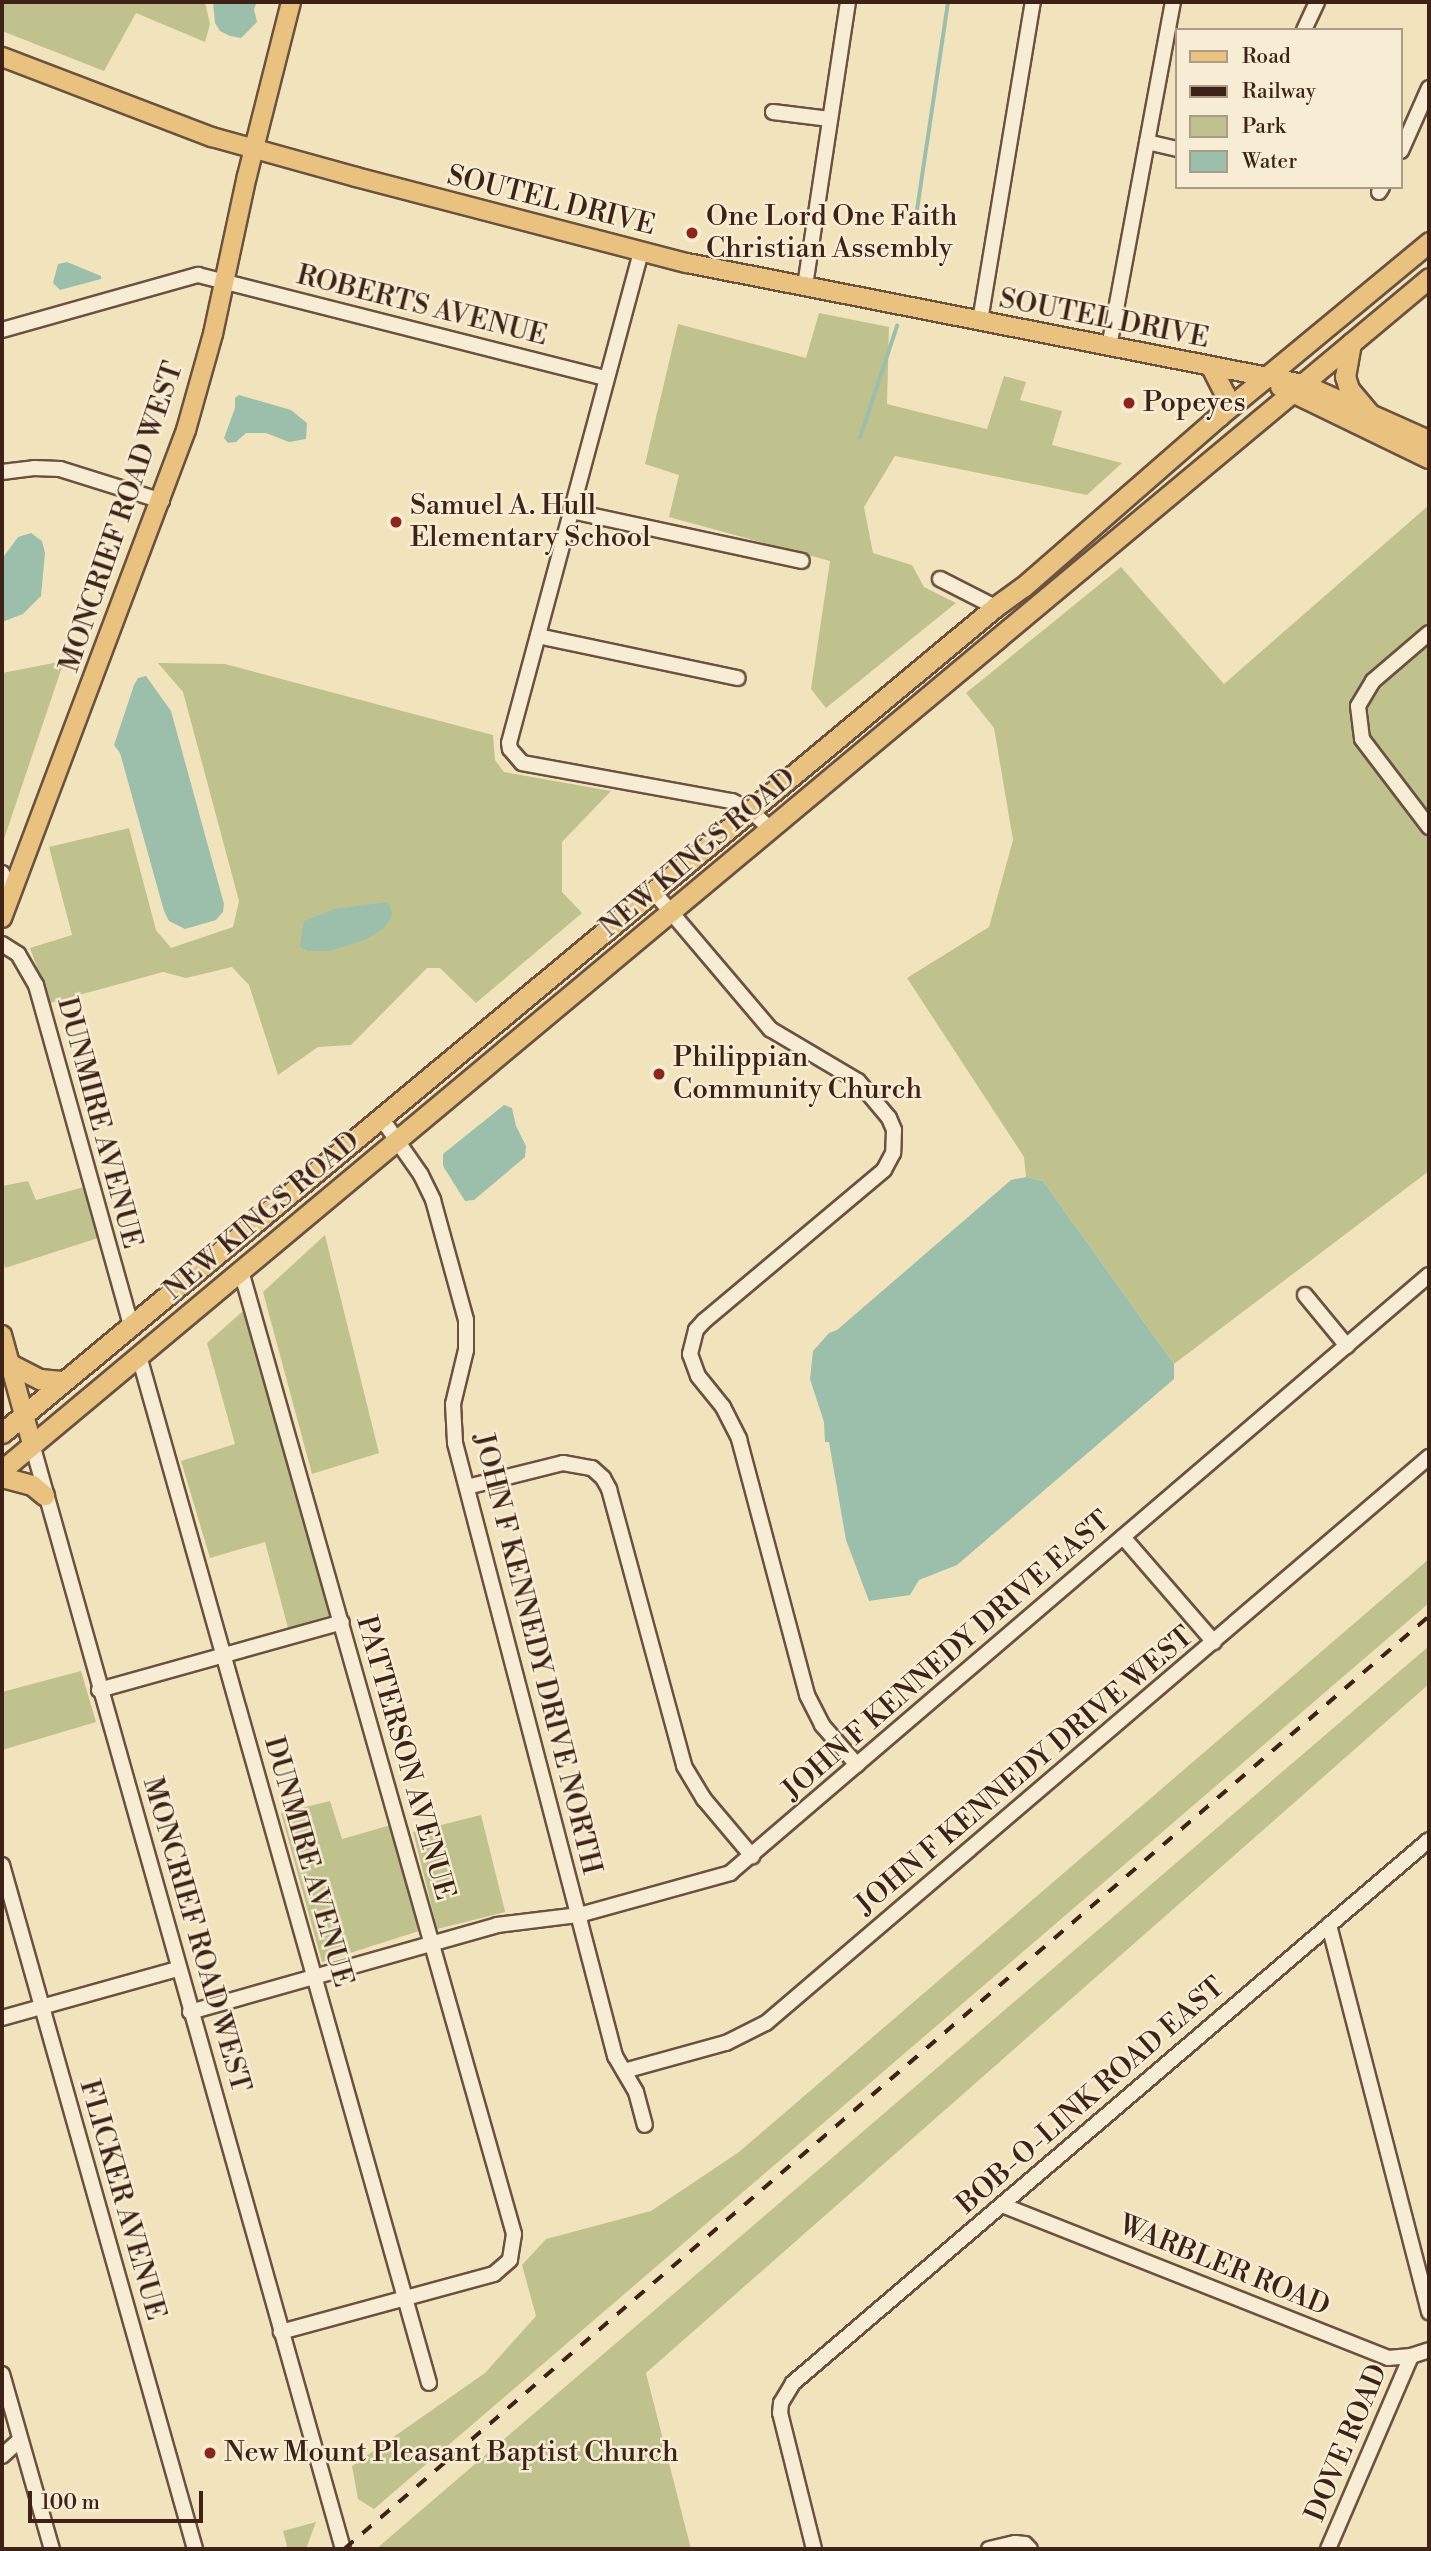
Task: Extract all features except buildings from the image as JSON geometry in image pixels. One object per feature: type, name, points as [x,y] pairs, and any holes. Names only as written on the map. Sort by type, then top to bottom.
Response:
[{"type":"highway","name":"NEW KINGS ROAD","points":[[2,1433],[995,607],[1023,587],[1219,416],[1429,242]]},
{"type":"highway","name":"NEW KINGS ROAD","points":[[2,1469],[1429,278]]},
{"type":"highway","points":[[1351,343],[1345,376],[1349,389],[1371,415]]},
{"type":"highway","points":[[1211,367],[1225,394],[1219,416]]},
{"type":"highway","points":[[10,1364],[40,1380],[64,1381]]},
{"type":"highway","points":[[2,1477],[24,1482],[44,1495]]},
{"type":"main road","name":"MONCRIEF ROAD WEST","points":[[2,918],[162,501],[186,430],[225,281],[291,2]]},
{"type":"main road","name":"SOUTEL DRIVE","points":[[2,57],[212,137],[254,150],[641,252],[1265,377],[1371,415],[1429,440]]},
{"type":"main road","name":"SOUTEL DRIVE","points":[[1297,389],[1429,459]]},
{"type":"main road","name":"MONCRIEF ROAD WEST","points":[[2,1335],[32,1444]]},
{"type":"street","points":[[805,286],[848,2]]},
{"type":"street","points":[[980,321],[1033,2]]},
{"type":"street","points":[[1109,347],[1173,2]]},
{"type":"street","points":[[1305,28],[1317,2]]},
{"type":"street","points":[[1403,146],[1429,88]]},
{"type":"street","points":[[773,112],[830,119]]},
{"type":"street","points":[[1147,142],[1176,149]]},
{"type":"street","points":[[641,252],[509,743],[513,755],[522,763],[732,801],[751,811],[770,829]]},
{"type":"street","name":"ROBERTS AVENUE","points":[[2,330],[198,275],[606,378]]},
{"type":"street","points":[[2,472],[34,468],[60,469],[162,501]]},
{"type":"street","points":[[571,511],[803,561]]},
{"type":"street","points":[[940,579],[995,607]]},
{"type":"street","points":[[1023,587],[1034,609]]},
{"type":"street","points":[[1429,633],[1373,681],[1358,706],[1359,727],[1369,752],[1429,827]]},
{"type":"street","points":[[538,636],[738,678]]},
{"type":"street","points":[[2,873],[12,891]]},
{"type":"street","points":[[654,892],[769,1029],[783,1040],[830,1062],[858,1082],[889,1118],[894,1130],[893,1153],[884,1170],[704,1321],[696,1330],[690,1354],[698,1376],[723,1407],[739,1438],[807,1695],[822,1725],[857,1765]]},
{"type":"street","name":"DUNMIRE AVENUE","points":[[2,944],[18,954],[36,985],[131,1326]]},
{"type":"street","name":"JOHN F KENNEDY DRIVE NORTH","points":[[382,1119],[433,1200],[466,1320],[466,1350],[453,1404],[453,1424],[467,1488],[615,2056],[636,2092],[645,2125]]},
{"type":"street","name":"PATTERSON AVENUE","points":[[241,1271],[514,2234],[510,2260],[494,2274],[405,2298]]},
{"type":"street","name":"JOHN F KENNEDY DRIVE EAST","points":[[190,2012],[497,1925],[579,1915],[723,1877],[752,1856],[1429,1275]]},
{"type":"street","points":[[1305,1295],[1347,1346]]},
{"type":"street","name":"DUNMIRE AVENUE","points":[[139,1356],[429,2383]]},
{"type":"street","name":"MONCRIEF ROAD WEST","points":[[32,1444],[44,1495],[343,2549]]},
{"type":"street","name":"JOHN F KENNEDY DRIVE WEST","points":[[624,2071],[726,2043],[766,2023],[1429,1457]]},
{"type":"street","points":[[467,1488],[563,1463],[592,1468],[603,1478],[610,1489],[684,1766],[704,1799],[752,1856]]},
{"type":"street","points":[[1124,1537],[1214,1643]]},
{"type":"street","points":[[99,1690],[342,1622]]},
{"type":"street","name":"BOB-O-LINK ROAD EAST","points":[[814,2549],[781,2423],[781,2403],[786,2392],[1429,1840]]},
{"type":"street","name":"FLICKER AVENUE","points":[[2,1865],[195,2549]]},
{"type":"street","points":[[1329,1925],[1429,2312]]},
{"type":"street","points":[[2,2018],[178,1969]]},
{"type":"street","name":"WARBLER ROAD","points":[[1002,2204],[1388,2358],[1411,2356],[1429,2350]]},
{"type":"street","points":[[281,2332],[405,2298]]},
{"type":"street","name":"DOVE ROAD","points":[[1328,2549],[1411,2356]]},
{"type":"street","points":[[2,2374],[52,2549]]},
{"type":"street","points":[[2,2456],[20,2440]]},
{"type":"street","points":[[989,2549],[1015,2543],[1025,2544],[1030,2549]]},
{"type":"green space","points":[[2,2],[205,2],[210,24],[205,42],[136,13],[104,71],[2,31]]},
{"type":"green space","points":[[819,313],[889,327],[887,404],[987,429],[1004,376],[1026,382],[1020,400],[1062,411],[1052,445],[1122,463],[1087,495],[895,456],[864,507],[873,553],[912,565],[924,587],[956,603],[826,708],[811,689],[830,561],[669,517],[679,475],[645,464],[678,324],[806,358]]},
{"type":"green space","points":[[1429,505],[1429,1171],[1174,1364],[1043,1181],[1026,1177],[1024,1157],[907,978],[989,927],[1013,840],[994,728],[966,693],[1121,567],[1224,684]]},
{"type":"green space","points":[[64,661],[2,845],[2,673]]},
{"type":"green space","points":[[158,663],[225,664],[493,735],[495,760],[504,772],[611,791],[562,842],[562,892],[582,913],[476,1003],[440,968],[427,968],[351,1045],[318,1047],[278,1075],[249,985],[232,967],[186,978],[163,972],[50,1003],[30,948],[72,935],[49,847],[129,828],[156,930],[171,948],[233,927],[239,901],[183,692]]},
{"type":"green space","points":[[28,1181],[36,1200],[84,1187],[98,1238],[5,1268],[2,1255],[2,1186]]},
{"type":"green space","points":[[325,1235],[379,1453],[312,1474],[263,1292]]},
{"type":"green space","points":[[243,1311],[331,1615],[288,1628],[265,1542],[210,1558],[181,1461],[235,1444],[207,1343]]},
{"type":"green space","points":[[1429,1559],[1429,1603],[374,2509],[358,2499],[352,2466],[485,2373],[536,2316],[522,2265],[546,2239],[651,2211],[739,2152]]},
{"type":"green space","points":[[1429,1646],[1429,1684],[646,2373],[691,2549],[376,2549]]},
{"type":"green space","points":[[81,1671],[96,1722],[2,1750],[2,1692]]},
{"type":"green space","points":[[330,1801],[342,1839],[391,1825],[419,1931],[322,1962],[281,1813]]},
{"type":"green space","points":[[481,1815],[505,1912],[437,1929],[413,1832]]},
{"type":"green space","points":[[316,2522],[306,2549],[284,2549],[287,2546],[283,2531]]},
{"type":"water","points":[[213,2],[257,2],[254,9],[257,22],[241,38],[230,36],[220,31],[215,23]]},
{"type":"water","points":[[67,262],[101,276],[101,279],[60,290],[53,283],[58,264]]},
{"type":"water","points":[[239,395],[291,410],[307,423],[306,439],[289,442],[266,433],[246,433],[236,442],[228,443],[224,438],[235,408],[235,398]]},
{"type":"water","points":[[31,533],[42,541],[45,553],[41,596],[23,614],[2,622],[2,559],[18,537]]},
{"type":"water","points":[[146,676],[171,711],[224,904],[223,912],[216,920],[185,929],[169,921],[164,911],[120,753],[114,745],[134,685],[138,678]]},
{"type":"water","points":[[388,902],[391,918],[384,928],[365,940],[329,951],[307,951],[300,946],[304,921],[335,909]]},
{"type":"water","points":[[504,1105],[512,1108],[516,1126],[526,1146],[525,1157],[474,1200],[465,1201],[443,1166],[443,1154]]},
{"type":"water","points":[[1026,1177],[1043,1181],[1174,1364],[1174,1379],[957,1565],[919,1580],[910,1595],[869,1601],[846,1540],[829,1442],[825,1442],[824,1422],[810,1379],[813,1351],[829,1333],[837,1330],[1011,1180]]},
{"type":"waterway","points":[[917,210],[948,2]]},
{"type":"waterway","points":[[860,438],[897,326]]},
{"type":"railway","points":[[344,2549],[1429,1616]]},
{"type":"place","name":"One Lord One Faith Christian Assembly","points":[[692,233]]},
{"type":"place","name":"Popeyes","points":[[1129,403]]},
{"type":"place","name":"Samuel A. Hull Elementary School","points":[[396,522]]},
{"type":"place","name":"Philippian Community Church","points":[[659,1074]]},
{"type":"place","name":"New Mount Pleasant Baptist Church","points":[[210,2453]]}]
